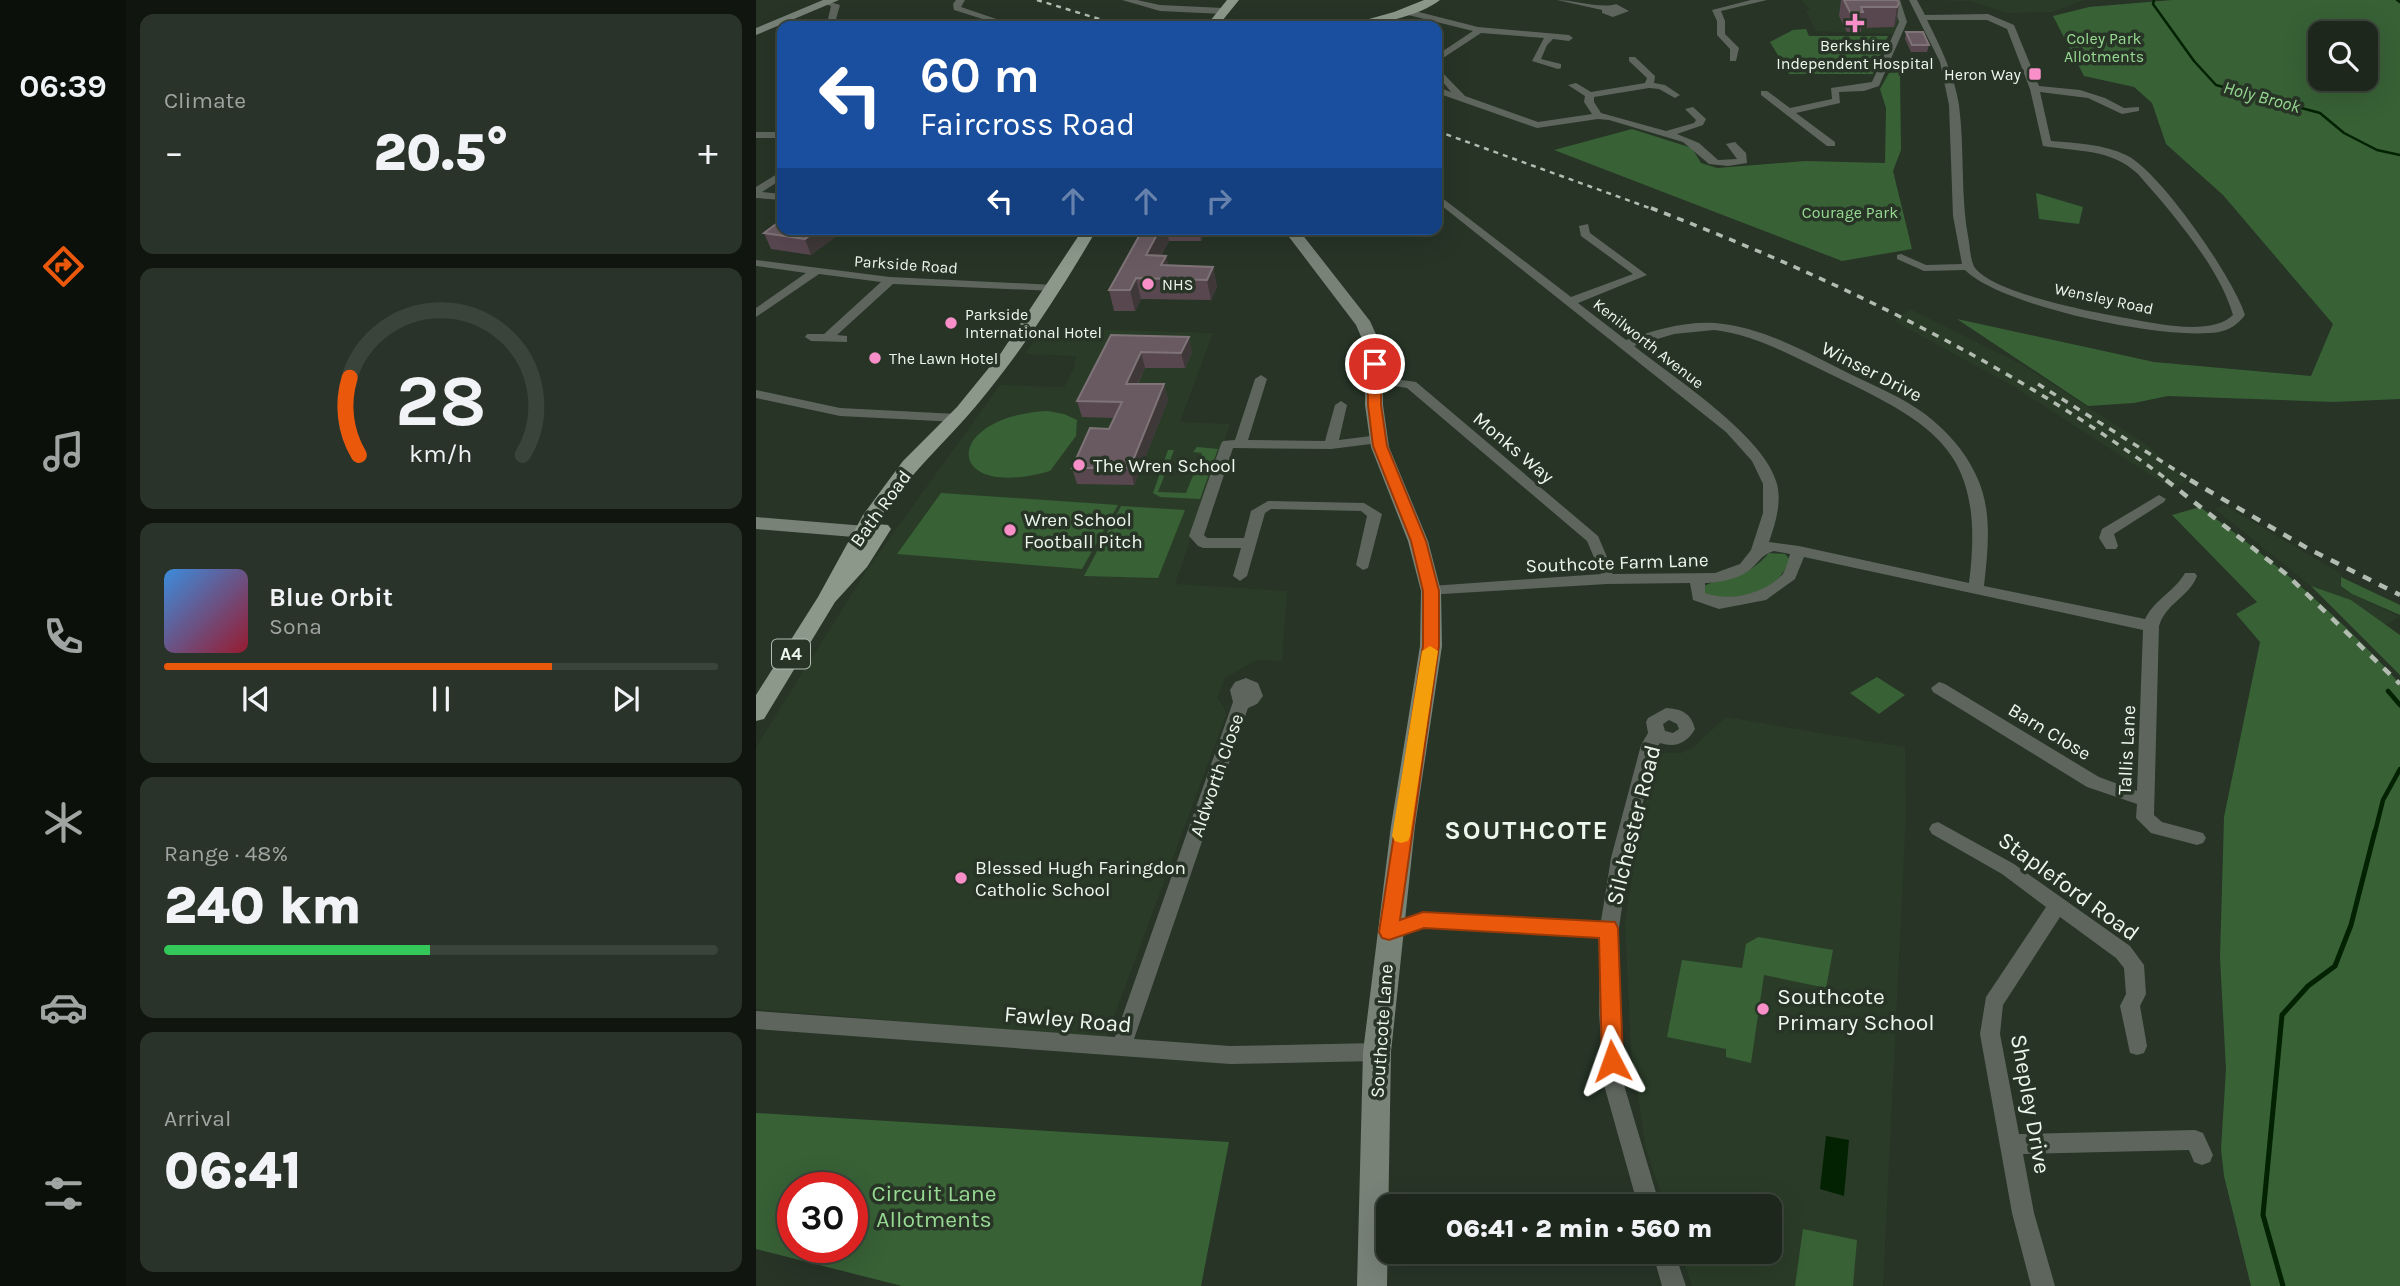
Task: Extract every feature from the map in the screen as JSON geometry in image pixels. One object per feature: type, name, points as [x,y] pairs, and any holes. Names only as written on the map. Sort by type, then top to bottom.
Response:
[{"type":"main road","points":[[1222,17],[1233,0]]},
{"type":"main road","points":[[1370,21],[1407,12],[1434,0]]},
{"type":"main road","name":"Bath Road","points":[[756,713],[828,597],[860,562],[870,533],[945,443],[952,423],[1021,339],[1086,235]]},
{"type":"street","points":[[961,0],[957,8],[997,21]]},
{"type":"street","points":[[1126,0],[1160,9],[1222,17]]},
{"type":"street","points":[[1561,0],[1606,8]]},
{"type":"street","points":[[1703,10],[1716,10],[1763,0]]},
{"type":"street","points":[[1791,111],[1837,102],[1834,90],[1876,84],[1903,22],[1896,0]]},
{"type":"street","points":[[1901,257],[1924,268],[1968,267],[1958,221],[1954,105],[1944,62],[1913,0]]},
{"type":"street","points":[[782,21],[835,2],[833,21]]},
{"type":"street","points":[[1716,10],[1721,21],[1722,41],[1735,48],[1733,59]]},
{"type":"street","points":[[1407,12],[1478,30],[1569,38]]},
{"type":"street","points":[[1924,18],[1989,17],[2007,23],[2023,53],[2035,89],[2081,93],[2110,102],[2122,111],[2136,109]]},
{"type":"street","points":[[759,29],[777,23]]},
{"type":"street","points":[[1442,56],[1478,30]]},
{"type":"street","points":[[1550,37],[1543,44],[1536,61],[1558,66]]},
{"type":"street","points":[[1632,59],[1652,78],[1649,85]]},
{"type":"street","points":[[1442,75],[1461,97]]},
{"type":"street","points":[[1442,88],[1451,85]]},
{"type":"street","points":[[1573,85],[1590,94],[1649,85],[1662,87],[1675,95]]},
{"type":"street","name":"Wensley Road","points":[[1968,267],[1994,284],[2033,299],[2090,314],[2197,330],[2218,329],[2233,323],[2239,315],[2236,302],[2187,228],[2143,172],[2130,161],[2104,152],[2047,144],[2035,89]]},
{"type":"street","points":[[1442,91],[1520,117],[1532,124],[1610,117],[1697,145],[1706,159],[1718,164],[1743,161],[1741,153],[1731,144]]},
{"type":"street","points":[[1764,93],[1831,144]]},
{"type":"street","points":[[1590,94],[1589,102],[1598,116]]},
{"type":"street","points":[[1666,134],[1698,125],[1701,119],[1690,109]]},
{"type":"street","points":[[756,135],[777,135]]},
{"type":"street","points":[[756,194],[777,178]]},
{"type":"street","points":[[756,194],[777,196]]},
{"type":"street","name":"Kenilworth Avenue","points":[[1442,201],[1731,429],[1757,455],[1773,485],[1771,521],[1758,551]]},
{"type":"street","points":[[1569,302],[1641,275],[1585,234],[1584,226]]},
{"type":"street","name":"Southcote Lane","points":[[1295,235],[1364,324],[1374,348],[1374,405],[1379,439],[1418,541],[1431,591],[1431,646],[1389,932],[1377,1052],[1372,1286]]},
{"type":"street","name":"Parkside Road","points":[[756,263],[890,280],[1055,288]]},
{"type":"street","points":[[756,313],[815,272]]},
{"type":"street","points":[[828,337],[890,280]]},
{"type":"street","name":"Winser Drive","points":[[1623,345],[1658,333],[1693,326],[1727,328],[1759,336],[1889,398],[1920,416],[1954,448],[1975,488],[1982,536],[1976,590]]},
{"type":"street","points":[[811,337],[843,339]]},
{"type":"street","points":[[1250,543],[1203,543],[1196,536],[1261,379]]},
{"type":"street","name":"Monks Way","points":[[1376,379],[1411,385],[1593,539],[1606,571]]},
{"type":"street","points":[[757,394],[807,409],[952,423]]},
{"type":"street","points":[[1331,445],[1341,405]]},
{"type":"street","points":[[1235,443],[1331,445],[1379,439]]},
{"type":"street","points":[[2111,546],[2106,538],[2107,532],[2160,499]]},
{"type":"street","points":[[1240,576],[1258,511],[1268,505],[1363,507],[1375,514],[1363,565]]},
{"type":"street","points":[[756,523],[870,533]]},
{"type":"street","points":[[1758,551],[1773,546],[2151,626],[2154,615],[2176,591],[2186,586],[2190,576]]},
{"type":"street","name":"Southcote Farm Lane","points":[[1431,591],[1607,579],[1716,578],[1745,567],[1758,551]]},
{"type":"street","points":[[1697,579],[1698,596],[1719,604],[1762,596],[1790,576],[1799,551]]},
{"type":"street","name":"Tallis Lane","points":[[2151,626],[2145,818],[2157,828],[2197,838]]},
{"type":"street","name":"Barn Close","points":[[1939,688],[2093,782],[2145,800]]},
{"type":"street","name":"Aldworth Close","points":[[1121,1048],[1242,700]]},
{"type":"street","name":"Silchester Road","points":[[1646,1194],[1614,1085],[1609,1013],[1609,928],[1620,858],[1649,744],[1657,734]]},
{"type":"street","name":"Stapleford Road","points":[[1938,829],[2008,869],[2123,952],[2134,965],[2136,994],[2130,1006],[2137,1046]]},
{"type":"street","name":"Shepley Drive","points":[[2043,1286],[2023,1213],[1990,1034],[1993,1003],[2057,906]]},
{"type":"street","points":[[1389,932],[1423,920],[1592,931],[1609,928]]},
{"type":"street","name":"Fawley Road","points":[[756,1020],[934,1031],[1230,1055],[1377,1052]]},
{"type":"street","points":[[2011,1144],[2195,1140],[2202,1155]]},
{"type":"street","points":[[1667,1264],[1674,1286]]},
{"type":"shaded area","name":"Berkshire Independent Hospital","points":[[1801,0],[1892,0],[1900,16],[1895,34],[1816,31],[1806,11],[1810,9]]},
{"type":"shaded area","points":[[1919,0],[2085,0],[2052,12],[2007,13],[1971,1]]},
{"type":"shaded area","points":[[1910,309],[2021,364],[2144,443],[2187,479],[2181,484],[2173,479],[2180,485],[2172,489],[2013,386],[1894,321]]},
{"type":"shaded area","name":"Blessed Hugh Faringdon Catholic School","points":[[1043,328],[1213,333],[1180,422],[1230,424],[1175,584],[1287,591],[1282,661],[1257,660],[1225,678],[1217,698],[1226,715],[1106,1038],[756,1009],[756,747],[866,571],[1000,385],[1064,387],[1074,368],[1076,356],[1025,354]]},
{"type":"shaded area","points":[[2224,505],[2340,573],[2341,586],[2352,594],[2400,617],[2385,625],[2351,600],[2311,586],[2215,509]]},
{"type":"shaded area","name":"Southcote Primary School","points":[[1726,717],[1905,747],[1906,814],[1883,1286],[1692,1286],[1684,1264],[1782,1264],[1782,1194],[1661,1194],[1646,1149],[1631,1051],[1625,923],[1641,817],[1662,753],[1681,753],[1692,748]]},
{"type":"shaded area","points":[[1826,1136],[1849,1140],[1844,1196],[1820,1189]]},
{"type":"green space","name":"Coley Park Allotments","points":[[2172,0],[2400,0],[2400,399],[2333,402],[2168,396],[2134,403],[2088,406],[1957,319],[2154,362],[2311,376],[2333,324],[2223,195],[2166,144],[2152,103],[2134,87],[2084,76],[2053,16],[2089,7]]},
{"type":"green space","points":[[1806,29],[1809,36],[1888,36],[1873,74],[1789,74],[1770,42],[1793,30]]},
{"type":"green space","name":"Courage Park","points":[[1900,72],[1901,150],[1893,171],[1912,249],[1842,261],[1554,150],[1632,129],[1692,148],[1701,163],[1717,168],[1805,161],[1885,163],[1886,108],[1880,89],[1889,73]]},
{"type":"green space","points":[[2036,193],[2083,207],[2079,224],[2039,219]]},
{"type":"green space","points":[[1048,411],[1077,420],[1076,436],[1050,471],[1015,478],[989,475],[974,467],[969,454],[974,440],[988,427],[1013,416]]},
{"type":"green space","points":[[1197,447],[1218,449],[1200,499],[1160,497],[1153,493],[1168,450],[1174,450],[1158,492],[1186,493],[1202,453],[1193,452]]},
{"type":"green space","name":"Wren School Football Pitch","points":[[941,493],[1118,505],[1082,569],[897,554]]},
{"type":"green space","points":[[1121,506],[1185,510],[1158,578],[1084,576]]},
{"type":"green space","points":[[2200,507],[2304,590],[2354,635],[2400,684],[2400,1286],[2251,1286],[2224,1176],[2221,1149],[2226,1069],[2220,958],[2224,817],[2260,642],[2236,614],[2257,602],[2172,515]]},
{"type":"green space","points":[[1769,553],[1785,554],[1791,561],[1770,586],[1741,596],[1720,597],[1702,593],[1704,586],[1745,572]]},
{"type":"green space","points":[[2341,577],[2400,605],[2400,615],[2352,594],[2341,586]]},
{"type":"green space","points":[[2311,586],[2351,600],[2400,635],[2400,675]]},
{"type":"green space","points":[[1877,677],[1905,695],[1879,714],[1850,693]]},
{"type":"green space","points":[[1758,937],[1833,950],[1826,988],[1764,975],[1751,1063],[1726,1057],[1726,1049],[1667,1037],[1682,960],[1742,968],[1746,944]]},
{"type":"green space","name":"Circuit Lane Allotments","points":[[756,1113],[1229,1142],[1201,1286],[902,1286],[811,1263],[868,1263],[868,1172],[777,1172],[777,1254],[756,1249]]},
{"type":"green space","points":[[1803,1229],[1857,1240],[1853,1286],[1795,1286]]},
{"type":"building","points":[[1844,0],[1897,0],[1899,3],[1897,7],[1861,7],[1863,12],[1850,12]]},
{"type":"building","points":[[1906,32],[1923,32],[1929,45],[1912,45]]},
{"type":"building","points":[[776,224],[777,224],[777,235],[764,233]]},
{"type":"building","points":[[778,235],[810,235],[805,239]]},
{"type":"building","points":[[1140,235],[1157,235],[1146,255],[1166,256],[1161,265],[1213,267],[1207,280],[1136,278],[1130,290],[1109,290]]},
{"type":"building","points":[[1111,335],[1189,337],[1181,353],[1141,352],[1126,384],[1164,384],[1130,468],[1072,468],[1090,428],[1109,429],[1122,402],[1077,401]]},
{"type":"waterway","name":"Holy Brook","points":[[2154,0],[2153,4],[2194,61],[2216,85],[2320,113],[2344,133],[2377,150],[2400,155]]},
{"type":"waterway","points":[[2388,691],[2400,705]]},
{"type":"waterway","points":[[2375,832],[2383,800],[2400,769]]},
{"type":"waterway","points":[[2283,1286],[2263,1215],[2282,1015],[2308,986],[2335,966],[2351,925],[2375,831]]},
{"type":"railway","points":[[1037,0],[1106,21]]},
{"type":"railway","points":[[1442,133],[1655,210]]},
{"type":"railway","points":[[1651,208],[1786,263],[1919,326],[2048,399],[2169,481]]},
{"type":"railway","points":[[2038,384],[2193,481]]},
{"type":"railway","points":[[2166,480],[2286,574],[2400,684]]},
{"type":"railway","points":[[2190,480],[2307,548],[2400,595]]},
{"type":"slow traffic","points":[[1401,836],[1430,651]]},
{"type":"place","name":"Berkshire Independent Hospital","points":[[1855,23]]},
{"type":"place","name":"Heron Way","points":[[2035,74]]},
{"type":"place","name":"NHS","points":[[1148,284]]},
{"type":"place","name":"Parkside International Hotel","points":[[951,323]]},
{"type":"place","name":"The Lawn Hotel","points":[[875,358]]},
{"type":"place","name":"The Wren School","points":[[1079,465]]},
{"type":"place","name":"Wren School Football Pitch","points":[[1010,530]]},
{"type":"place","name":"Blessed Hugh Faringdon Catholic School","points":[[961,878]]},
{"type":"place","name":"Southcote Primary School","points":[[1763,1009]]},
{"type":"district","name":"SOUTHCOTE","points":[[1527,830]]},
{"type":"route","points":[[1375,364],[1374,405],[1380,446],[1418,541],[1428,571],[1431,591],[1431,646],[1389,932],[1423,920],[1592,931],[1609,928],[1612,1061]]}]
